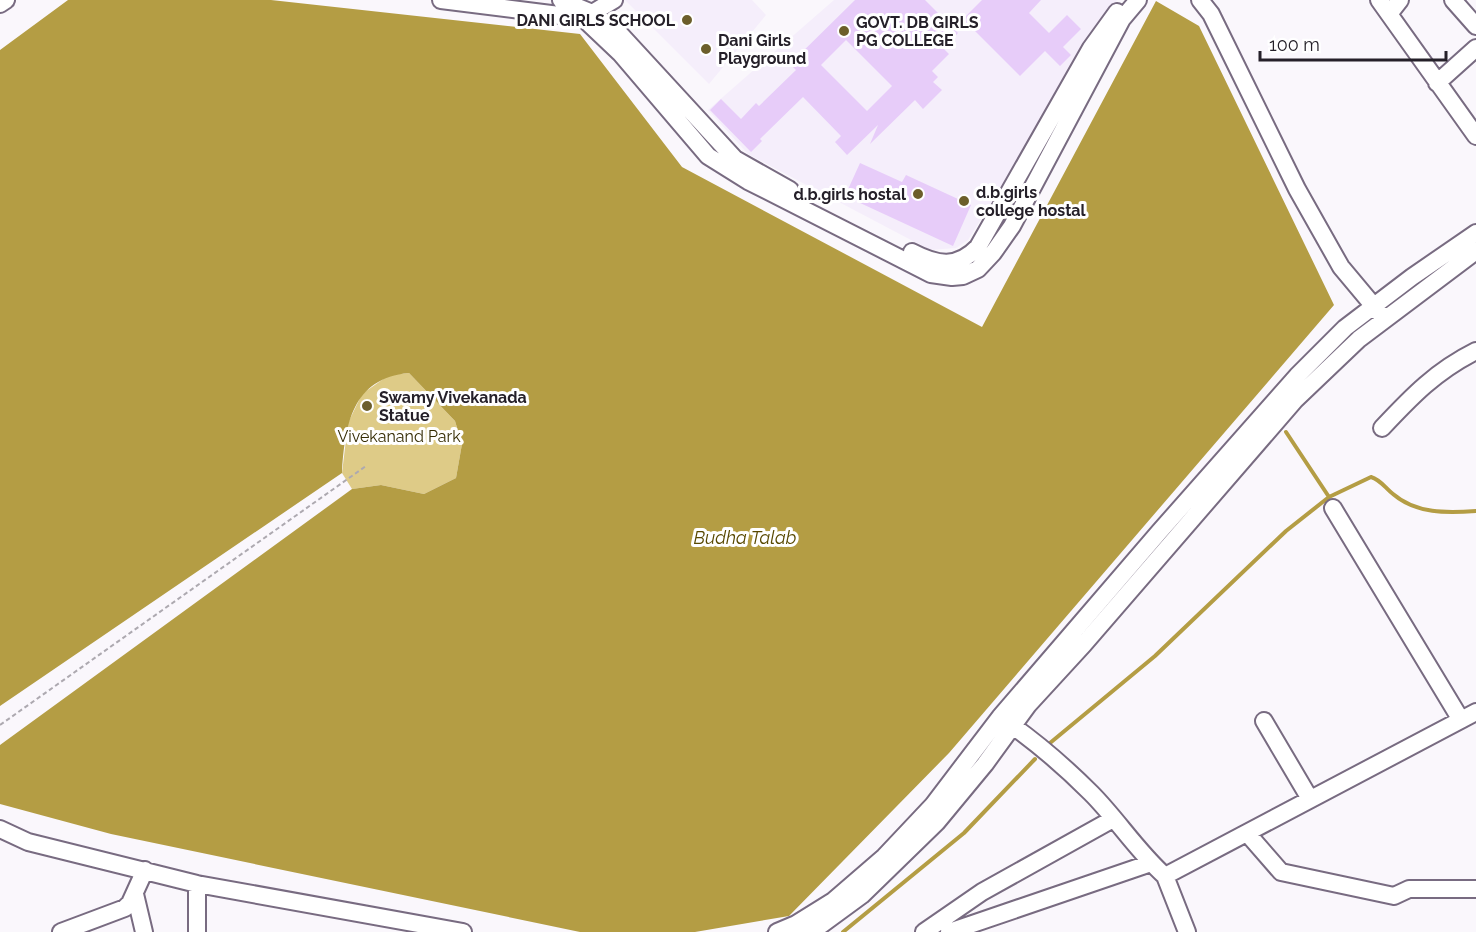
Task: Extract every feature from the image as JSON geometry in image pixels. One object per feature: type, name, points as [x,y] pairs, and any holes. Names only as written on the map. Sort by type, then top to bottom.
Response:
[{"type":"street","points":[[441,0],[587,15],[614,0]]},
{"type":"street","points":[[561,0],[619,33],[735,159],[783,187],[899,246],[928,260],[941,263],[954,262],[968,257],[978,247],[1091,48],[1110,20],[1128,0]]},
{"type":"street","points":[[587,15],[708,156],[748,181],[931,274],[952,277],[963,276],[978,269],[993,253],[1012,226],[1122,19],[1138,0]]},
{"type":"street","points":[[1200,0],[1211,14],[1297,189],[1341,267],[1379,313]]},
{"type":"street","points":[[1400,0],[1384,7],[1476,136]]},
{"type":"street","points":[[1453,0],[1476,26]]},
{"type":"street","points":[[1437,83],[1476,48]]},
{"type":"street","points":[[777,932],[796,924],[833,901],[884,857],[1295,400],[1412,277],[1476,233]]},
{"type":"street","points":[[1379,313],[1476,251]]},
{"type":"street","points":[[1382,428],[1423,385],[1460,359],[1476,351]]},
{"type":"street","points":[[1333,508],[1461,720]]},
{"type":"street","points":[[1165,876],[1476,712]]},
{"type":"street","points":[[1006,721],[1037,743],[1077,779],[1165,876],[1187,932]]},
{"type":"street","points":[[804,932],[821,925],[862,895],[937,822],[985,764],[1006,721]]},
{"type":"street","points":[[1264,721],[1310,799]]},
{"type":"street","points":[[924,932],[982,892],[1113,819]]},
{"type":"street","points":[[0,828],[28,842],[197,884],[463,932]]},
{"type":"street","points":[[1247,833],[1281,872],[1394,896],[1409,890],[1476,889]]},
{"type":"street","points":[[949,932],[1151,863]]},
{"type":"street","points":[[61,932],[125,908],[135,894],[145,870]]},
{"type":"street","points":[[197,884],[197,932]]},
{"type":"street","points":[[135,894],[144,932]]},
{"type":"path","points":[[0,725],[366,466]]},
{"type":"shaded area","name":"Dani Girls Playground","points":[[625,0],[752,0],[766,15],[709,84]]},
{"type":"shaded area","points":[[834,0],[1117,0],[968,240],[956,248],[930,250],[748,154],[708,110]]},
{"type":"green space","name":"Vivekanand Park","points":[[409,373],[455,421],[462,444],[456,478],[424,494],[381,485],[352,489],[342,473],[348,423],[362,394],[389,375]]},
{"type":"water","name":"Budha Talab","points":[[68,0],[271,0],[580,34],[682,167],[982,327],[1156,1],[1199,26],[1334,305],[949,753],[789,916],[695,932],[580,932],[111,834],[0,804],[0,745],[352,489],[381,485],[424,494],[456,478],[462,444],[455,421],[409,373],[390,377],[375,384],[355,407],[349,422],[342,473],[0,706],[0,50]]},
{"type":"building","points":[[855,0],[925,0],[958,33],[943,48],[949,54],[932,71],[938,77],[933,82],[942,90],[923,109],[915,100],[870,144],[878,125],[847,155],[835,142],[841,136],[803,97],[760,139],[762,141],[751,152],[710,110],[721,99],[741,119],[756,103],[759,106],[796,70],[790,64]],"holes":[[[846,40],[892,86],[867,111],[821,65]]]},
{"type":"building","points":[[982,0],[1041,0],[1029,13],[1049,33],[1067,15],[1081,29],[1063,47],[1071,55],[1060,66],[1045,51],[1020,76],[963,19]]},
{"type":"building","points":[[860,163],[902,182],[906,175],[971,205],[953,246],[845,196]]},
{"type":"waterway","points":[[1286,432],[1329,497]]},
{"type":"waterway","points":[[1050,743],[1155,656],[1286,531],[1329,497],[1371,477],[1402,501],[1422,509],[1443,512],[1476,511]]},
{"type":"waterway","points":[[843,932],[964,833],[1035,759]]},
{"type":"place","name":"DANI GIRLS SCHOOL","points":[[687,20]]},
{"type":"place","name":"GOVT. DB GIRLS PG COLLEGE","points":[[844,31]]},
{"type":"place","name":"Dani Girls Playground","points":[[706,49]]},
{"type":"place","name":"d.b.girls hostal","points":[[918,194]]},
{"type":"place","name":"d.b.girls college hostal","points":[[964,201]]},
{"type":"place","name":"Swamy Vivekanada Statue","points":[[367,406]]}]
